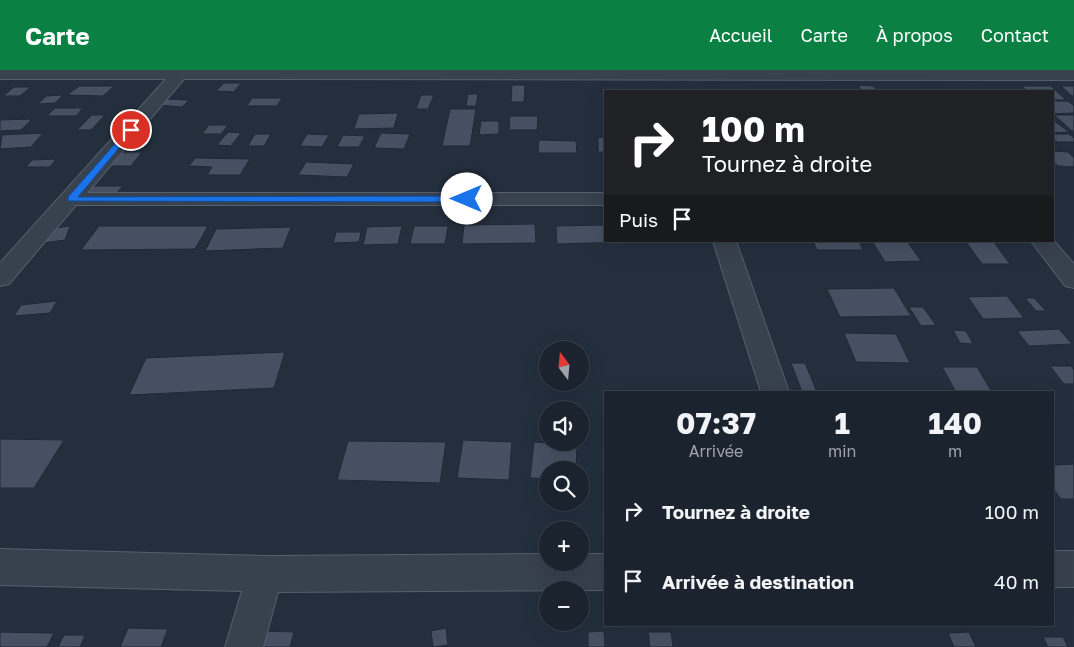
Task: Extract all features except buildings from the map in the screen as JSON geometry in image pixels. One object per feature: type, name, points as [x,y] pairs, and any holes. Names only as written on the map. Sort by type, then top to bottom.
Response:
[{"type":"street","points":[[0,278],[181,73]]},
{"type":"street","points":[[0,74],[335,73],[672,83],[900,73],[1074,75]]},
{"type":"street","points":[[900,73],[915,90]]},
{"type":"street","points":[[71,199],[604,199]]},
{"type":"street","points":[[724,242],[775,391]]},
{"type":"street","points":[[1043,242],[1074,280]]},
{"type":"street","points":[[0,567],[266,574],[604,572]]},
{"type":"street","points":[[1054,569],[1074,569]]},
{"type":"street","points":[[244,647],[266,574]]},
{"type":"route","points":[[131,130],[71,199],[467,199]]}]
